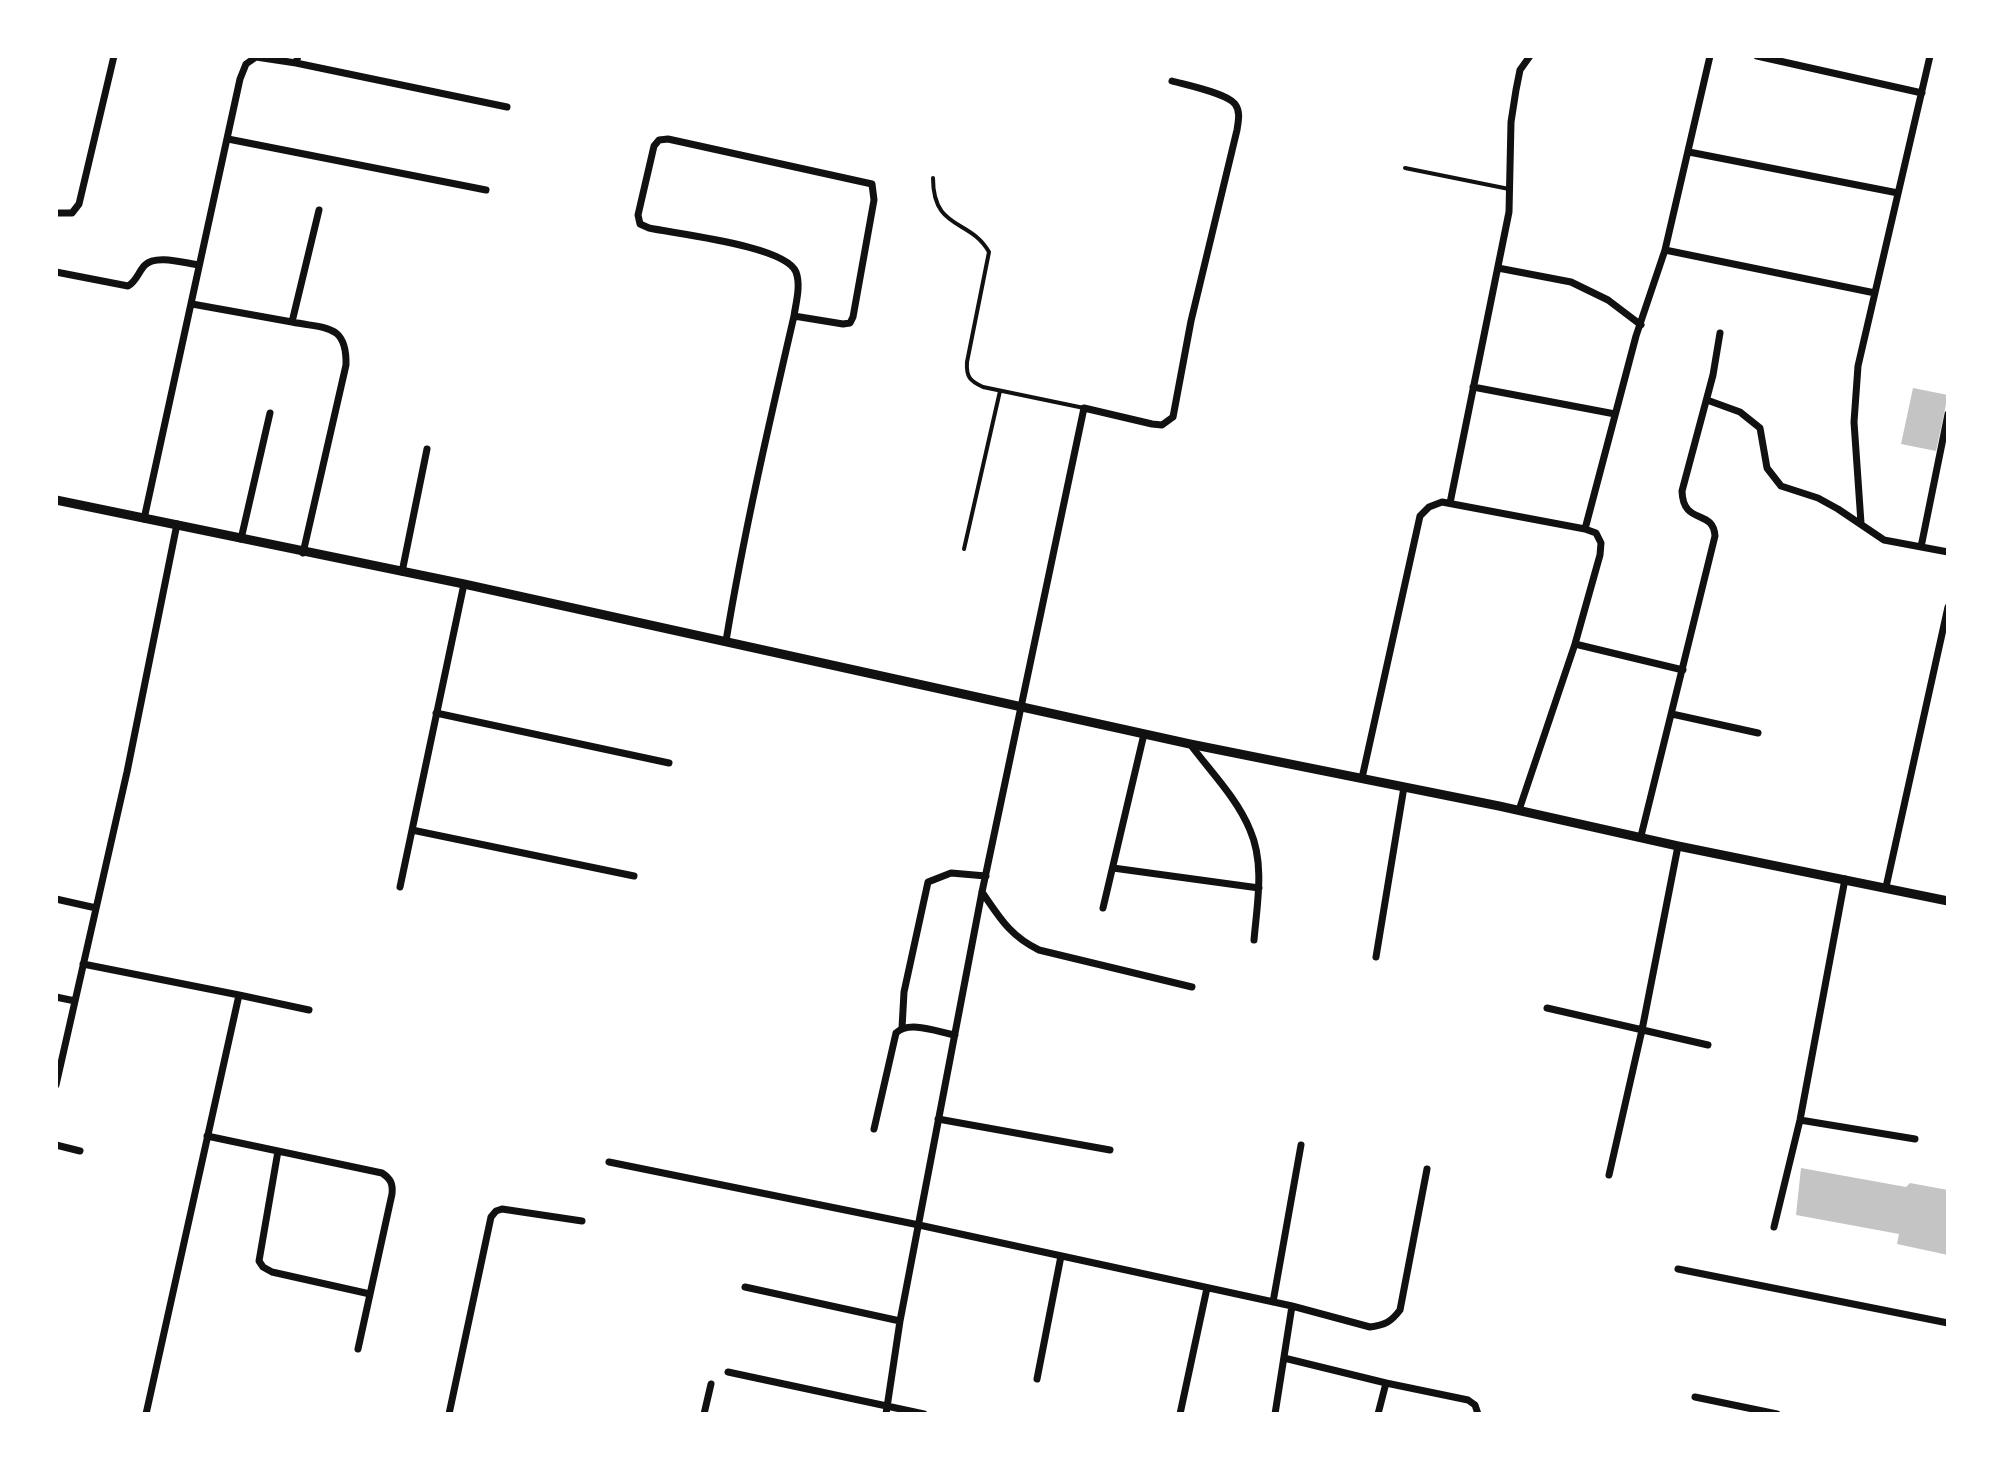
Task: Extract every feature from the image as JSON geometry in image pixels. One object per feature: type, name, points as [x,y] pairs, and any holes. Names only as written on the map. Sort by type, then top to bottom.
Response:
[{"type":"street","points":[[56,213],[72,213],[79,204],[114,56]]},
{"type":"street","points":[[1450,503],[1511,189],[1511,122],[1520,70],[1530,56]]},
{"type":"street","points":[[1585,529],[1615,414],[1665,250],[1710,56]]},
{"type":"street","points":[[1757,56],[1922,93]]},
{"type":"street","points":[[1861,523],[1855,444],[1858,366],[1930,56]]},
{"type":"street","points":[[144,519],[240,79],[246,64],[256,57],[297,60],[507,107]]},
{"type":"street","points":[[887,1410],[900,1321],[982,892],[1084,408],[1162,425],[1173,417],[1191,321],[1239,116],[1235,104],[1226,98],[1172,81]]},
{"type":"street","points":[[228,139],[486,190]]},
{"type":"street","points":[[726,641],[752,499],[794,316],[798,291],[796,271],[786,260],[766,251],[640,224],[638,215],[654,146],[659,140],[683,142],[872,184],[874,200],[850,323],[794,316]]},
{"type":"street","points":[[1689,152],[1898,193]]},
{"type":"street","points":[[292,322],[319,210]]},
{"type":"street","points":[[1665,250],[1875,293]]},
{"type":"street","points":[[56,272],[128,286],[146,263],[154,260],[199,265]]},
{"type":"street","points":[[1498,268],[1571,282],[1608,300],[1641,325]]},
{"type":"street","points":[[192,304],[330,330],[342,336],[346,346],[346,365],[303,553]]},
{"type":"street","points":[[1641,836],[1715,536],[1709,520],[1690,514],[1682,500],[1682,491],[1707,400],[1720,333]]},
{"type":"street","points":[[1473,387],[1615,414]]},
{"type":"street","points":[[1707,400],[1740,412],[1760,428],[1767,468],[1781,486],[1818,498],[1884,540],[1948,552]]},
{"type":"street","points":[[241,539],[270,413]]},
{"type":"street","points":[[1921,547],[1948,414]]},
{"type":"street","points":[[402,572],[427,449]]},
{"type":"street","points":[[56,500],[464,584],[1020,708],[1948,901]]},
{"type":"street","points":[[1362,778],[1420,516],[1429,507],[1442,502],[1585,529],[1596,533],[1601,543],[1575,644],[1519,810]]},
{"type":"street","points":[[56,1085],[130,757],[177,524]]},
{"type":"street","points":[[400,887],[464,584]]},
{"type":"street","points":[[1886,887],[1948,607]]},
{"type":"street","points":[[1575,644],[1683,670]]},
{"type":"street","points":[[436,713],[669,763]]},
{"type":"street","points":[[1672,714],[1758,733]]},
{"type":"street","points":[[1103,908],[1144,734]]},
{"type":"street","points":[[1190,744],[1240,809],[1251,831],[1258,858],[1259,888],[1254,940]]},
{"type":"street","points":[[1376,957],[1404,787]]},
{"type":"street","points":[[412,830],[634,876]]},
{"type":"street","points":[[1609,1175],[1642,1030],[1678,846]]},
{"type":"street","points":[[1113,868],[1259,888]]},
{"type":"street","points":[[874,1129],[893,1042],[902,1028],[904,992],[928,882],[951,873],[986,876]]},
{"type":"street","points":[[1774,1227],[1800,1120],[1845,879]]},
{"type":"street","points":[[982,892],[1007,928],[1020,941],[1039,950],[1192,987]]},
{"type":"street","points":[[56,899],[96,908]]},
{"type":"street","points":[[83,964],[309,1010]]},
{"type":"street","points":[[146,1414],[239,995]]},
{"type":"street","points":[[56,997],[75,1001]]},
{"type":"street","points":[[1547,1008],[1708,1045]]},
{"type":"street","points":[[902,1028],[955,1035]]},
{"type":"street","points":[[938,1119],[1110,1150]]},
{"type":"street","points":[[1800,1120],[1915,1139]]},
{"type":"street","points":[[207,1136],[382,1173],[393,1184],[358,1349]]},
{"type":"street","points":[[56,1145],[80,1151]]},
{"type":"street","points":[[1273,1302],[1301,1145]]},
{"type":"street","points":[[278,1151],[259,1261],[272,1272],[370,1294]]},
{"type":"street","points":[[609,1162],[919,1225],[1292,1306],[1370,1327],[1392,1321],[1400,1310],[1427,1169]]},
{"type":"street","points":[[449,1414],[491,1217],[502,1209],[582,1221]]},
{"type":"street","points":[[1037,1379],[1061,1256]]},
{"type":"street","points":[[1678,1269],[1948,1323]]},
{"type":"street","points":[[745,1287],[900,1321]]},
{"type":"street","points":[[1180,1414],[1207,1288]]},
{"type":"street","points":[[1275,1414],[1292,1306]]},
{"type":"street","points":[[1284,1358],[1468,1400],[1475,1405],[1478,1414]]},
{"type":"street","points":[[728,1372],[887,1410],[924,1414]]},
{"type":"street","points":[[1378,1414],[1386,1383]]},
{"type":"street","points":[[704,1414],[711,1384]]},
{"type":"street","points":[[1695,1397],[1777,1414]]},
{"type":"lane","points":[[1405,168],[1511,189]]},
{"type":"lane","points":[[933,178],[938,207],[949,220],[984,243],[989,252],[966,374],[971,382],[1084,408]]},
{"type":"lane","points":[[964,549],[1000,391]]},
{"type":"building","points":[[1913,388],[1948,395],[1936,451],[1901,444]]},
{"type":"building","points":[[1801,1168],[1906,1187],[1910,1183],[1948,1190],[1948,1255],[1897,1244],[1899,1234],[1796,1215]]}]
